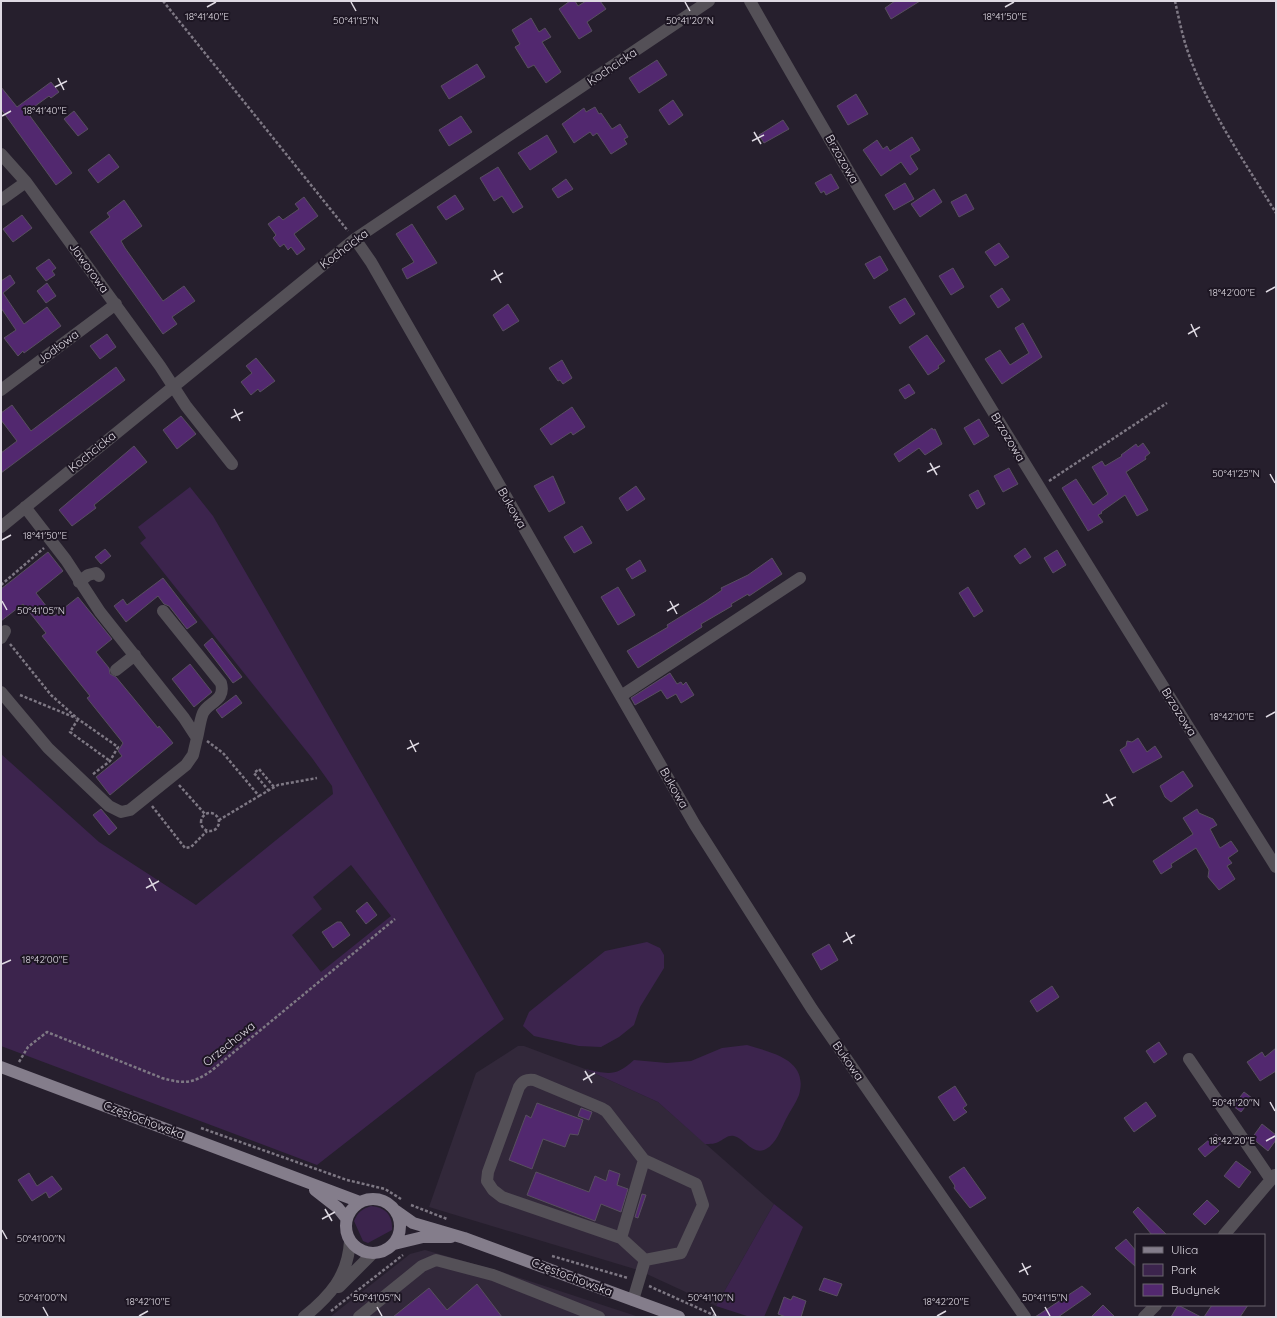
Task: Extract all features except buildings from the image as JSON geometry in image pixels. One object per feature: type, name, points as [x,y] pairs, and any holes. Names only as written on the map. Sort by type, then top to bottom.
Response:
[{"type":"main road","name":"Częstochowska","points":[[1,1067],[287,1173],[360,1202]]},
{"type":"main road","name":"Częstochowska","points":[[287,1173],[324,1196],[346,1218]]},
{"type":"main road","points":[[367,1199],[383,1200],[396,1211],[400,1228],[394,1244],[387,1250],[373,1253],[361,1251],[350,1241],[346,1230],[346,1218],[353,1206],[367,1199]]},
{"type":"main road","name":"Częstochowska","points":[[396,1211],[413,1223],[464,1238],[679,1317]]},
{"type":"main road","name":"Częstochowska","points":[[394,1244],[423,1237],[464,1238]]},
{"type":"street","name":"Kochcicka","points":[[1,527],[355,239],[709,1]]},
{"type":"street","name":"Brzozowa","points":[[750,1],[891,242],[1039,488],[1276,867]]},
{"type":"street","name":"Jaworowa","points":[[1,154],[26,182],[116,304],[186,406],[232,464]]},
{"type":"street","points":[[1,200],[26,182]]},
{"type":"street","name":"Bukowa","points":[[355,239],[371,262],[695,825],[812,1009],[1025,1317]]},
{"type":"street","name":"Jodłowa","points":[[1,390],[116,304]]},
{"type":"street","points":[[25,507],[52,542],[100,612],[184,718],[197,739]]},
{"type":"street","points":[[80,582],[91,573],[96,573],[99,576]]},
{"type":"street","points":[[621,696],[800,578]]},
{"type":"street","points":[[163,611],[221,683],[220,696],[203,712],[184,718]]},
{"type":"street","points":[[116,670],[135,655]]},
{"type":"street","points":[[3,695],[45,744],[109,806],[121,812],[130,810],[146,798],[190,760],[196,747],[203,712]]},
{"type":"street","points":[[1189,1059],[1274,1177],[1225,1234]]},
{"type":"street","points":[[528,1079],[534,1080],[606,1111],[644,1160],[696,1184],[703,1205],[681,1253],[645,1260],[621,1238],[502,1197],[492,1190],[487,1181],[488,1172],[519,1087],[523,1082],[528,1079]]},
{"type":"street","points":[[621,1238],[644,1160]]},
{"type":"street","points":[[320,1304],[343,1274],[349,1258],[350,1241]]},
{"type":"street","points":[[304,1317],[355,1273],[373,1253]]},
{"type":"street","points":[[359,1317],[422,1266],[436,1260],[493,1275],[599,1317]]},
{"type":"street","points":[[633,1300],[645,1260]]},
{"type":"street","points":[[1144,1317],[1155,1306]]},
{"type":"path","points":[[163,1],[355,239]]},
{"type":"path","points":[[1175,1],[1185,43],[1203,88],[1233,142],[1276,213]]},
{"type":"path","points":[[1039,488],[1167,403]]},
{"type":"path","points":[[1,585],[52,542]]},
{"type":"path","points":[[3,635],[51,695],[78,720],[118,747],[110,761],[95,771],[85,782]]},
{"type":"path","points":[[3,695],[23,695],[78,720]]},
{"type":"path","points":[[78,720],[70,732],[110,761]]},
{"type":"path","points":[[197,739],[209,741],[224,753],[259,796]]},
{"type":"path","points":[[269,791],[254,773],[259,768],[274,787]]},
{"type":"path","points":[[172,777],[205,814]]},
{"type":"path","points":[[146,798],[185,848],[192,847],[207,831],[216,829],[219,820],[274,787],[317,778]]},
{"type":"path","points":[[207,831],[201,824],[201,818],[205,814],[214,813],[219,820]]},
{"type":"path","name":"Orzechowa","points":[[15,1072],[24,1052],[47,1032],[162,1078],[180,1083],[196,1081],[211,1072],[395,919]]},
{"type":"path","points":[[196,1126],[346,1180],[385,1189],[411,1206],[450,1220]]},
{"type":"path","points":[[329,1312],[404,1254]]},
{"type":"path","points":[[550,1255],[638,1282],[718,1317]]},
{"type":"shaded area","points":[[518,1046],[524,1046],[585,1069],[658,1102],[774,1204],[716,1306],[638,1270],[429,1207],[476,1073]]},
{"type":"shaded area","points":[[425,1250],[499,1271],[639,1317],[330,1317],[410,1254]]},
{"type":"green space","points":[[190,487],[213,516],[504,1019],[317,1165],[1,1046],[1,754],[99,842],[196,905],[333,794],[332,786],[312,758],[140,543],[146,538],[138,527]],"holes":[[[351,865],[391,916],[321,972],[292,935],[322,909],[313,897]]]},
{"type":"green space","points":[[647,942],[660,948],[664,955],[664,968],[640,1007],[634,1025],[619,1037],[601,1047],[579,1046],[534,1036],[523,1026],[529,1012],[605,951]]},
{"type":"green space","points":[[747,1045],[768,1051],[786,1060],[794,1066],[799,1074],[801,1083],[798,1098],[778,1136],[770,1147],[761,1151],[753,1149],[734,1136],[715,1143],[705,1144],[658,1102],[585,1069],[611,1073],[617,1072],[634,1060],[667,1063],[691,1061],[722,1048]]},
{"type":"green space","points":[[774,1204],[803,1227],[764,1317],[750,1317],[716,1306]]},
{"type":"green space","points":[[371,1206],[381,1208],[388,1213],[391,1220],[392,1230],[368,1243],[363,1241],[354,1221],[361,1211]]}]
